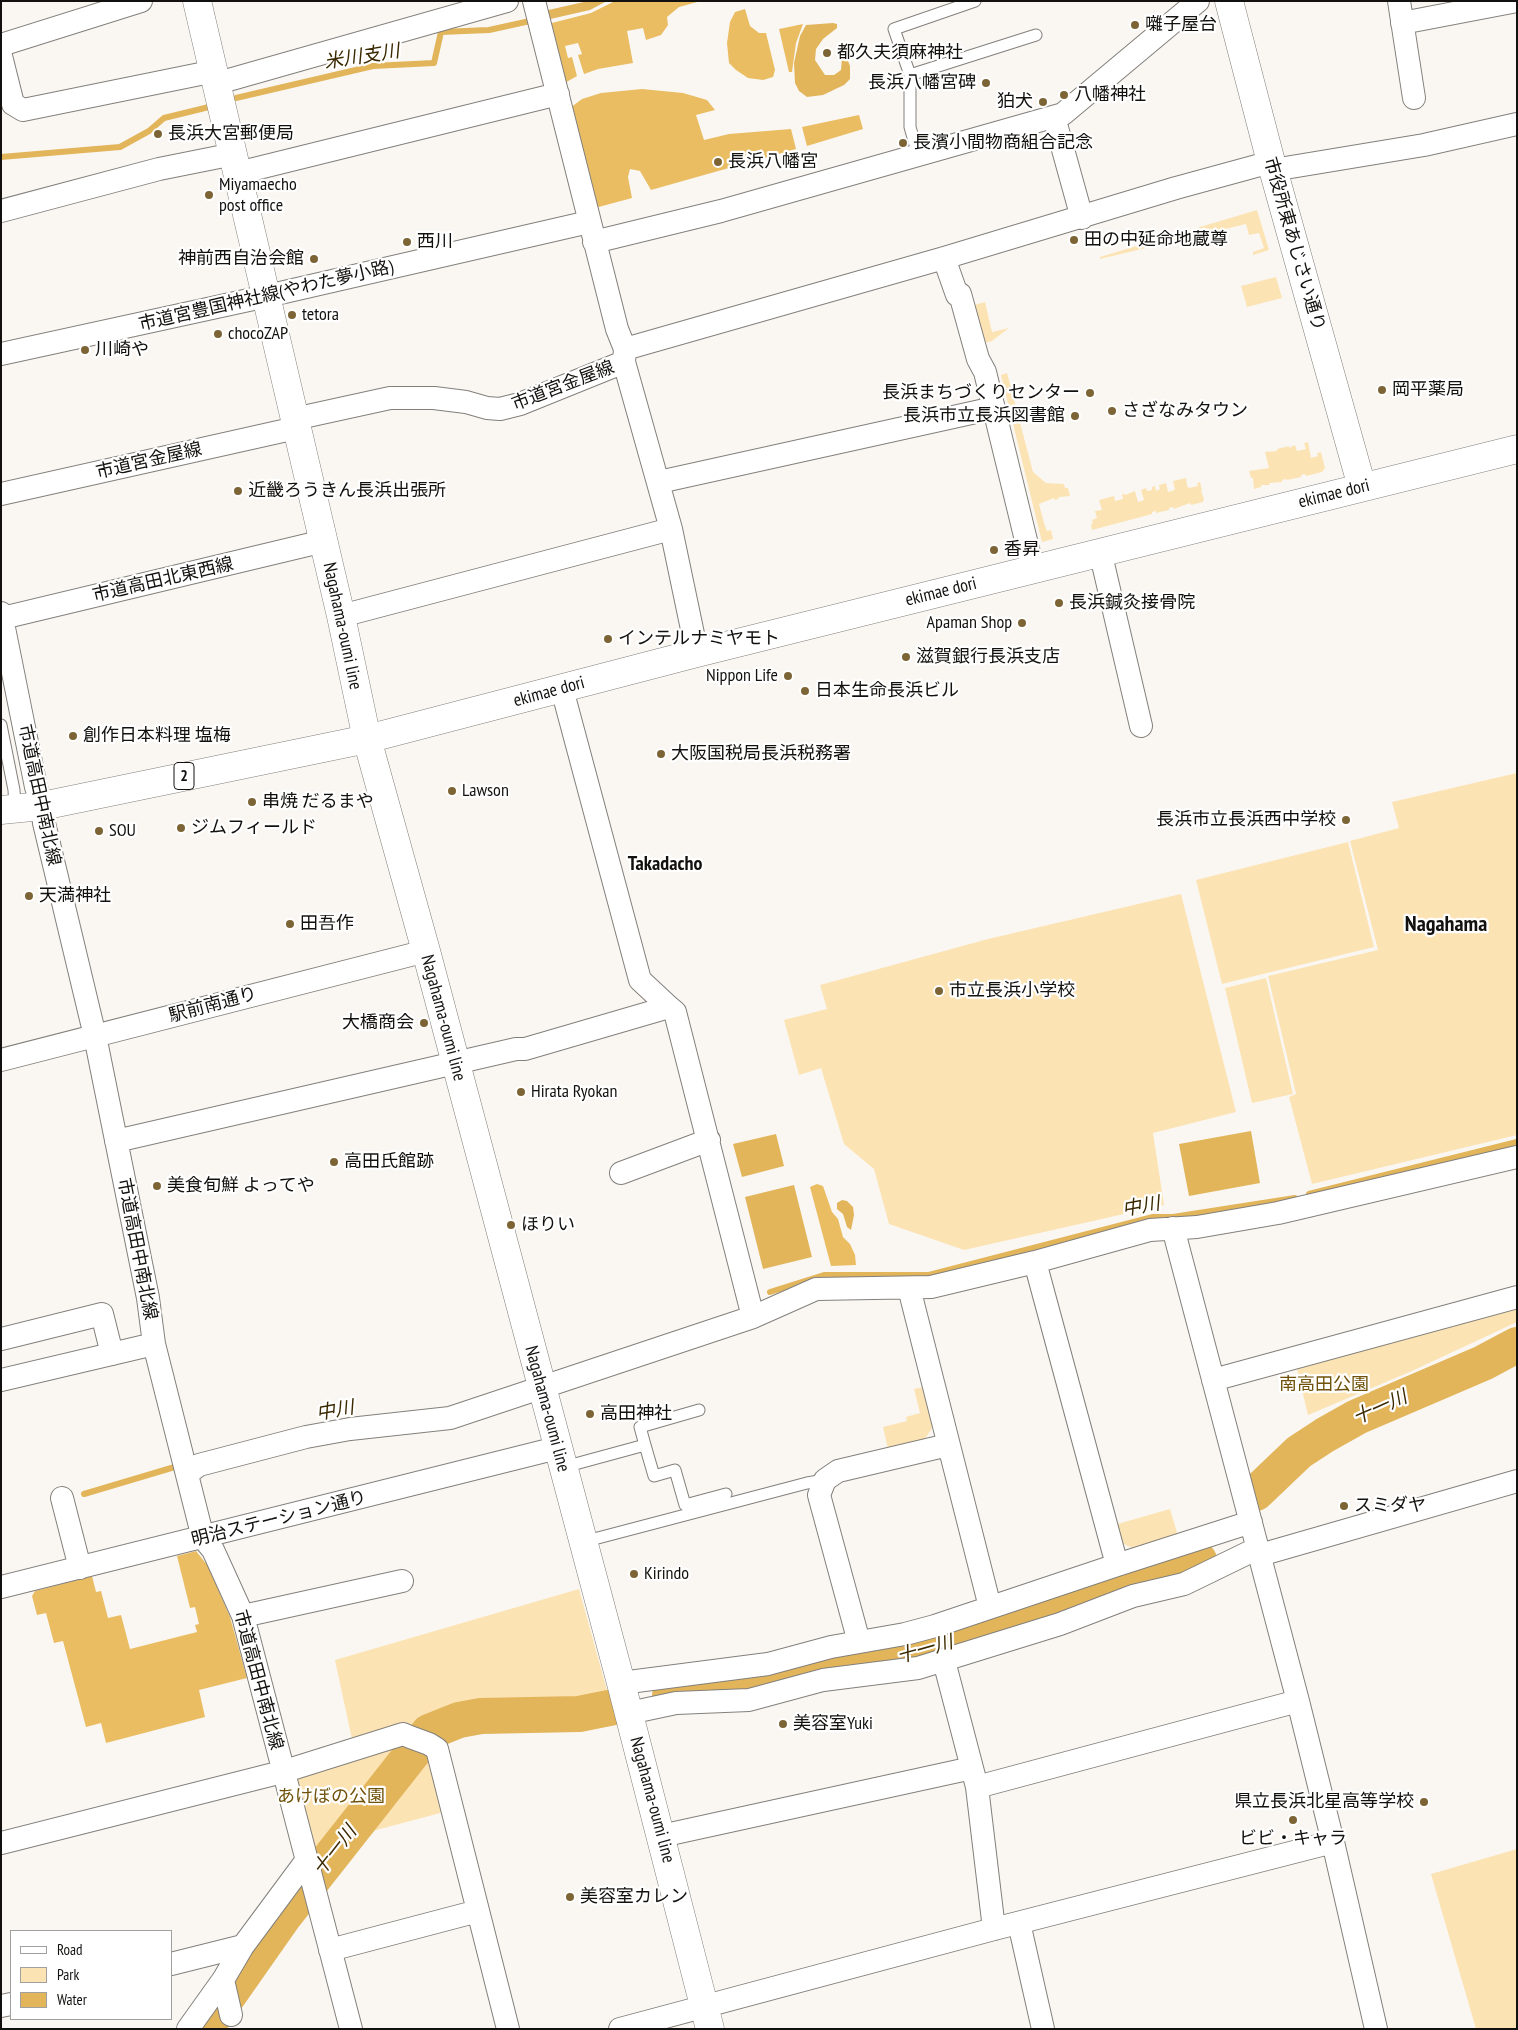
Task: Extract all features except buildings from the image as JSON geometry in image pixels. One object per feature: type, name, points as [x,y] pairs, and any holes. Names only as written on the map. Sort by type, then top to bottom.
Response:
[{"type":"main road","name":"Nagahama-oumi line","points":[[197,1],[324,542],[367,739],[456,1063],[708,2017]]},
{"type":"main road","name":"市役所東あじさい通り","points":[[1229,1],[1272,166],[1362,487]]},
{"type":"main road","name":"ekimae dori","points":[[367,739],[1100,551],[1517,449]]},
{"type":"main road","name":"2","points":[[8,809],[42,806],[367,739]]},
{"type":"street","points":[[1,45],[141,1]]},
{"type":"street","points":[[1,56],[13,104],[23,110],[216,77],[507,1]]},
{"type":"street","points":[[534,1],[616,329],[625,356],[671,529],[697,653]]},
{"type":"street","name":"市道宮豊国神社線(やわた夢小路)","points":[[1,354],[267,296],[592,232],[720,211],[1054,117],[1063,114],[1198,1]]},
{"type":"street","points":[[1414,98],[1401,12],[1517,1]]},
{"type":"street","points":[[1,211],[159,169],[236,163],[558,94]]},
{"type":"street","points":[[1054,117],[1082,218]]},
{"type":"street","name":"市道宮金屋線","points":[[1,494],[295,424],[390,398],[434,398],[466,402],[487,408],[500,408],[520,404],[625,356],[1176,188],[1272,166],[1424,145],[1517,124]]},
{"type":"street","points":[[944,258],[957,295],[960,294],[978,359],[985,372],[1033,569]]},
{"type":"street","points":[[659,482],[994,408]]},
{"type":"street","points":[[341,616],[671,529]]},
{"type":"street","name":"市道高田北東西線","points":[[2,616],[324,542]]},
{"type":"street","points":[[1100,551],[1140,726]]},
{"type":"street","name":"市道高田中南北線","points":[[2,616],[36,787],[95,1036],[148,1298],[154,1344],[203,1538],[213,1550],[243,1616],[282,1772],[351,2029]]},
{"type":"street","points":[[562,689],[640,980],[675,1012],[754,1317]]},
{"type":"street","name":"駅前南通り","points":[[1,1060],[426,951]]},
{"type":"street","points":[[116,1141],[516,1049],[526,1049],[670,1007]]},
{"type":"street","points":[[620,1173],[709,1140]]},
{"type":"street","points":[[188,1473],[199,1465],[306,1437],[350,1429],[450,1418],[754,1317],[816,1289],[932,1287],[1036,1262],[1150,1230],[1197,1227],[1278,1213],[1517,1157]]},
{"type":"street","points":[[1173,1228],[1298,1702],[1333,1842],[1376,2029]]},
{"type":"street","points":[[1036,1262],[1116,1565]]},
{"type":"street","points":[[909,1288],[990,1607]]},
{"type":"street","points":[[1213,1380],[1517,1297]]},
{"type":"street","points":[[1,1339],[102,1314],[112,1354]]},
{"type":"street","points":[[1,1380],[154,1344]]},
{"type":"street","points":[[858,1642],[819,1495],[825,1480],[838,1471],[948,1445]]},
{"type":"street","name":"明治ステーション通り","points":[[1,1588],[203,1538],[560,1458]]},
{"type":"street","points":[[629,1713],[676,1704],[749,1700],[823,1680],[901,1671],[944,1661],[1060,1624],[1133,1596],[1184,1584],[1256,1541],[1517,1481]]},
{"type":"street","points":[[62,1498],[80,1568]]},
{"type":"street","points":[[621,1683],[758,1665],[858,1642],[905,1634],[935,1626],[1116,1565],[1211,1536],[1256,1541]]},
{"type":"street","points":[[1211,1536],[1215,1566]]},
{"type":"street","points":[[243,1616],[402,1581]]},
{"type":"street","points":[[944,1661],[974,1777],[994,1929]]},
{"type":"street","points":[[661,1836],[974,1777],[1298,1702]]},
{"type":"street","points":[[1,1843],[282,1772],[403,1734],[437,1749],[508,2029]]},
{"type":"street","points":[[620,2029],[708,2017],[994,1929],[1333,1842]]},
{"type":"street","points":[[190,2028],[223,1983],[243,1946],[310,1876]]},
{"type":"street","points":[[330,1950],[478,1911]]},
{"type":"street","points":[[1019,1923],[1043,2029]]},
{"type":"street","points":[[172,1964],[243,1946]]},
{"type":"street","points":[[223,1983],[231,2015]]},
{"type":"lane","points":[[918,155],[910,126],[910,75],[894,29],[974,1]]},
{"type":"lane","points":[[910,75],[1036,35]]},
{"type":"lane","points":[[1,725],[14,790],[8,809]]},
{"type":"lane","points":[[699,1410],[640,1427],[654,1476],[675,1470],[685,1505],[726,1494]]},
{"type":"lane","points":[[560,1458],[645,1444]]},
{"type":"lane","points":[[594,1538],[825,1480]]},
{"type":"green space","points":[[1257,210],[1269,250],[1253,255],[1253,252],[1264,248],[1259,233],[1249,235],[1246,224],[1100,259],[1100,257]]},
{"type":"green space","points":[[1276,277],[1282,298],[1247,307],[1241,286]]},
{"type":"green space","points":[[985,302],[992,332],[1009,328],[992,341],[981,344],[971,306]]},
{"type":"green space","points":[[1007,373],[1033,472],[1046,483],[1064,484],[1065,488],[1068,488],[1070,496],[1059,497],[1055,500],[1054,498],[1039,504],[1047,531],[1051,530],[1053,539],[1042,542],[1001,375]]},
{"type":"green space","points":[[1308,442],[1311,458],[1318,456],[1317,453],[1321,452],[1325,468],[1322,472],[1306,476],[1305,474],[1301,475],[1301,477],[1282,480],[1282,482],[1269,483],[1270,485],[1261,485],[1261,487],[1254,489],[1253,478],[1251,478],[1249,471],[1269,468],[1265,452],[1277,451],[1277,449],[1289,446],[1289,448],[1295,445],[1297,451],[1306,449],[1304,443]]},
{"type":"green space","points":[[1186,478],[1189,488],[1198,486],[1197,483],[1200,482],[1203,502],[1191,505],[1190,503],[1156,513],[1156,511],[1152,512],[1152,514],[1092,530],[1092,520],[1097,518],[1095,511],[1102,510],[1099,500],[1114,496],[1115,501],[1123,499],[1122,494],[1125,495],[1135,491],[1138,502],[1144,500],[1141,490],[1146,488],[1147,491],[1152,490],[1152,487],[1155,486],[1156,491],[1160,489],[1159,485],[1166,483],[1168,492],[1175,490],[1173,481]]},
{"type":"green space","points":[[1517,773],[1517,1135],[1312,1184],[1289,1097],[1296,1094],[1268,976],[1378,950],[1350,841],[1399,828],[1392,802]]},
{"type":"green space","points":[[1348,842],[1374,947],[1222,984],[1196,880]]},
{"type":"green space","points":[[1181,894],[1236,1112],[1153,1133],[1164,1205],[964,1250],[889,1224],[874,1169],[844,1144],[821,1068],[799,1075],[784,1020],[827,1009],[820,985],[988,939]]},
{"type":"green space","points":[[1266,978],[1293,1094],[1252,1103],[1225,988]]},
{"type":"green space","name":"南高田公園","points":[[1517,1308],[1517,1322],[1412,1371],[1308,1415],[1297,1369]]},
{"type":"green space","points":[[924,1387],[933,1424],[931,1430],[924,1440],[888,1449],[883,1427],[907,1421],[906,1417],[920,1413],[914,1389]]},
{"type":"green space","points":[[1170,1509],[1178,1536],[1132,1548],[1118,1541],[1114,1525]]},
{"type":"green space","points":[[579,1589],[608,1694],[588,1700],[503,1701],[441,1711],[407,1730],[353,1744],[335,1660]]},
{"type":"green space","name":"あけぼの公園","points":[[406,1744],[409,1746],[316,1865],[295,1780],[300,1773]]},
{"type":"green space","name":"あけぼの公園","points":[[421,1750],[430,1755],[444,1812],[354,1836]]},
{"type":"green space","points":[[1517,1849],[1517,2029],[1476,2029],[1431,1874]]},
{"type":"shaded area","points":[[615,1],[701,1],[679,7],[667,17],[668,25],[661,35],[646,40],[643,28],[627,31],[633,63],[598,69],[584,74],[578,55],[582,54],[578,43],[565,46],[568,58],[572,57],[577,76],[563,84],[548,24],[591,13]]},
{"type":"shaded area","points":[[745,9],[750,26],[759,33],[766,33],[775,70],[773,77],[763,80],[748,78],[729,63],[727,43],[730,22],[735,12]]},
{"type":"shaded area","points":[[803,24],[796,43],[792,72],[789,72],[779,29]]},
{"type":"shaded area","points":[[642,89],[683,93],[707,100],[715,110],[696,115],[704,140],[729,134],[791,129],[796,149],[651,190],[640,171],[630,169],[628,177],[632,198],[595,208],[570,108],[582,99],[601,93]]},
{"type":"shaded area","points":[[859,115],[863,129],[807,146],[802,127]]},
{"type":"shaded area","points":[[817,1184],[823,1186],[832,1212],[838,1219],[843,1237],[850,1244],[855,1255],[856,1265],[831,1266],[810,1187]]},
{"type":"shaded area","points":[[196,1551],[208,1566],[230,1617],[247,1678],[199,1690],[205,1717],[106,1743],[101,1723],[86,1727],[63,1641],[54,1643],[46,1613],[37,1615],[32,1596],[35,1591],[92,1576],[96,1592],[101,1591],[108,1618],[121,1615],[130,1649],[197,1632],[195,1625],[199,1624],[195,1607],[190,1608],[177,1556]]},
{"type":"water","points":[[588,1],[607,1],[590,10],[546,20],[544,11]]},
{"type":"water","points":[[837,24],[837,28],[823,39],[816,49],[815,60],[825,75],[834,75],[841,70],[842,58],[839,49],[843,48],[850,66],[850,79],[844,85],[823,95],[807,97],[799,91],[795,83],[794,63],[800,36],[806,25]]},
{"type":"water","points":[[1251,1131],[1260,1183],[1189,1196],[1179,1144]]},
{"type":"water","points":[[776,1134],[784,1166],[742,1177],[733,1144]]},
{"type":"water","points":[[794,1185],[812,1257],[763,1269],[745,1197]]},
{"type":"water","points":[[842,1200],[847,1201],[853,1207],[854,1215],[851,1230],[847,1227],[843,1214],[837,1209],[837,1203]]},
{"type":"waterway","name":"米川支川","points":[[236,98],[373,66],[434,63],[441,32],[489,30],[530,21]]},
{"type":"waterway","name":"米川支川","points":[[1,157],[120,147],[149,131],[164,118],[209,107]]},
{"type":"waterway","name":"中川","points":[[1309,1194],[1517,1142]]},
{"type":"waterway","name":"中川","points":[[770,1292],[824,1275],[929,1275],[1153,1217],[1173,1217],[1295,1198]]},
{"type":"waterway","name":"十一川","points":[[1256,1493],[1299,1452],[1325,1435],[1357,1417],[1483,1363],[1517,1345]]},
{"type":"waterway","name":"中川","points":[[84,1494],[178,1466]]},
{"type":"waterway","name":"十一川","points":[[670,1696],[755,1686],[796,1675],[918,1654],[1199,1560]]},
{"type":"waterway","name":"十一川","points":[[205,2029],[285,1915],[429,1732],[459,1720],[481,1716],[579,1714],[614,1707]]},
{"type":"place","name":"囃子屋台","points":[[1135,25]]},
{"type":"place","name":"都久夫須麻神社","points":[[827,53]]},
{"type":"place","name":"長浜八幡宮碑","points":[[986,83]]},
{"type":"place","name":"八幡神社","points":[[1064,95]]},
{"type":"place","name":"狛犬","points":[[1043,102]]},
{"type":"place","name":"長浜大宮郵便局","points":[[158,134]]},
{"type":"place","name":"長濱小間物商組合記念","points":[[903,143]]},
{"type":"place","name":"長浜八幡宮","points":[[718,162]]},
{"type":"place","name":"Miyamaecho post office","points":[[209,195]]},
{"type":"place","name":"田の中延命地蔵尊","points":[[1074,240]]},
{"type":"place","name":"西川","points":[[407,242]]},
{"type":"place","name":"神前西自治会館","points":[[314,259]]},
{"type":"place","name":"tetora","points":[[292,315]]},
{"type":"place","name":"chocoZAP","points":[[218,334]]},
{"type":"place","name":"川崎や","points":[[85,350]]},
{"type":"place","name":"岡平薬局","points":[[1382,390]]},
{"type":"place","name":"長浜まちづくりセンター","points":[[1090,393]]},
{"type":"place","name":"さざなみタウン","points":[[1112,411]]},
{"type":"place","name":"長浜市立長浜図書館","points":[[1075,416]]},
{"type":"place","name":"近畿ろうきん長浜出張所","points":[[238,491]]},
{"type":"place","name":"香昇","points":[[994,550]]},
{"type":"place","name":"長浜鍼灸接骨院","points":[[1059,603]]},
{"type":"place","name":"Apaman Shop","points":[[1022,623]]},
{"type":"place","name":"インテルナミヤモト","points":[[608,639]]},
{"type":"place","name":"滋賀銀行長浜支店","points":[[906,657]]},
{"type":"place","name":"Nippon Life","points":[[788,676]]},
{"type":"place","name":"日本生命長浜ビル","points":[[805,691]]},
{"type":"place","name":"創作日本料理 塩梅","points":[[73,736]]},
{"type":"place","name":"大阪国税局長浜税務署","points":[[661,754]]},
{"type":"place","name":"Lawson","points":[[452,791]]},
{"type":"place","name":"串焼 だるまや","points":[[252,802]]},
{"type":"place","name":"長浜市立長浜西中学校","points":[[1346,820]]},
{"type":"place","name":"ジムフィールド","points":[[181,828]]},
{"type":"place","name":"SOU","points":[[99,831]]},
{"type":"place","name":"天満神社","points":[[29,896]]},
{"type":"place","name":"田吾作","points":[[290,924]]},
{"type":"place","name":"市立長浜小学校","points":[[939,991]]},
{"type":"place","name":"大橋商会","points":[[424,1023]]},
{"type":"place","name":"Hirata Ryokan","points":[[521,1092]]},
{"type":"place","name":"高田氏館跡","points":[[334,1162]]},
{"type":"place","name":"美食旬鮮 よってや","points":[[157,1186]]},
{"type":"place","name":"ほりい","points":[[511,1225]]},
{"type":"place","name":"高田神社","points":[[590,1414]]},
{"type":"place","name":"スミダヤ","points":[[1344,1506]]},
{"type":"place","name":"Kirindo","points":[[634,1574]]},
{"type":"place","name":"美容室Yuki","points":[[783,1724]]},
{"type":"place","name":"県立長浜北星高等学校","points":[[1424,1802]]},
{"type":"place","name":"ビビ・キャラ","points":[[1293,1820]]},
{"type":"place","name":"美容室カレン","points":[[570,1897]]},
{"type":"district","name":"Takadacho","points":[[665,864]]},
{"type":"district","name":"Nagahama","points":[[1446,925]]}]
